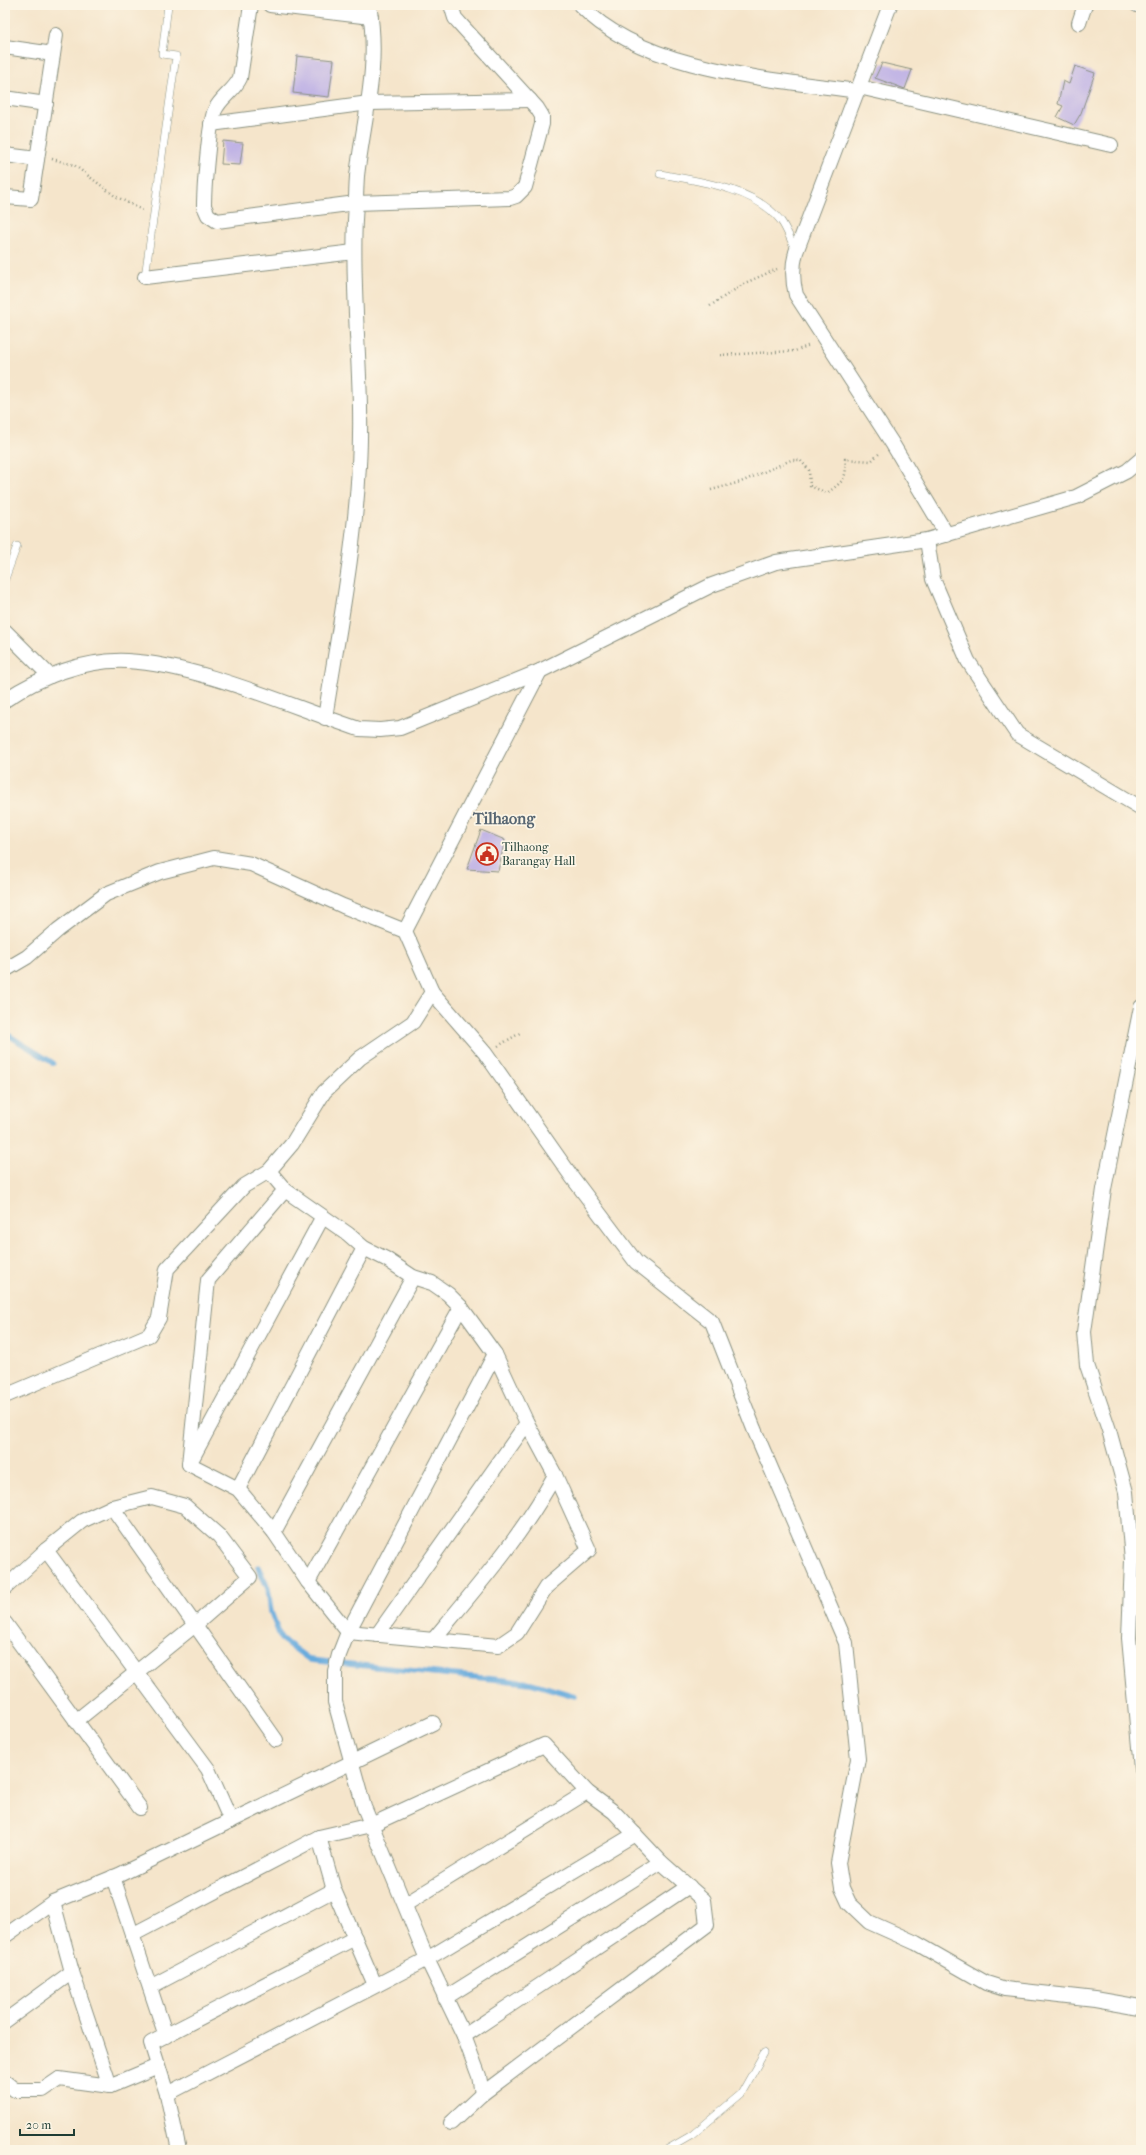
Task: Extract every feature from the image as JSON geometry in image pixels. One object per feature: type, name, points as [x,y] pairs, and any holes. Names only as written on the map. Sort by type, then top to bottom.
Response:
[{"type":"street","points":[[251,5],[240,78],[236,86],[215,109],[212,124],[204,199],[205,211],[212,218],[223,222],[356,203],[510,198],[516,196],[525,187],[542,124],[542,116],[530,100],[463,28],[456,18],[451,5]]},
{"type":"street","points":[[270,5],[370,11],[374,59],[369,103],[357,177],[354,252],[360,416],[359,464],[350,560],[325,718]]},
{"type":"street","points":[[580,5],[593,19],[621,36],[655,52],[754,77],[858,89],[1111,146]]},
{"type":"street","points":[[890,5],[795,257],[793,282],[796,296],[892,443],[947,534]]},
{"type":"street","points":[[1078,23],[1085,5]]},
{"type":"street","points":[[1137,5],[1141,6]]},
{"type":"street","points":[[5,197],[31,199],[56,35]]},
{"type":"street","points":[[5,47],[53,54]]},
{"type":"street","points":[[5,98],[46,104]]},
{"type":"street","points":[[212,124],[369,103],[530,100]]},
{"type":"street","points":[[5,155],[37,159]]},
{"type":"street","points":[[145,278],[354,252]]},
{"type":"street","points":[[5,700],[50,676],[100,662],[126,661],[149,664],[203,676],[359,729],[380,730],[400,728],[540,671],[712,585],[776,562],[927,540],[1076,497],[1127,470],[1141,459]]},
{"type":"street","points":[[927,540],[933,579],[968,661],[1017,734],[1141,808]]},
{"type":"street","points":[[5,631],[50,676]]},
{"type":"street","points":[[405,931],[540,671]]},
{"type":"street","points":[[5,970],[27,957],[58,930],[106,894],[160,872],[214,858],[251,864],[343,906],[405,931],[432,992],[485,1053],[572,1177],[636,1262],[712,1322],[754,1429],[846,1643],[858,1759],[838,1863],[842,1888],[849,1903],[869,1922],[916,1943],[986,1983],[1005,1989],[1095,1999],[1141,2007]]},
{"type":"street","points":[[5,1396],[148,1335],[159,1318],[167,1269],[244,1186],[269,1171],[292,1144],[324,1092],[360,1058],[413,1022],[432,992]]},
{"type":"street","points":[[1141,1007],[1104,1189],[1084,1332],[1087,1365],[1109,1430],[1126,1492],[1132,1560],[1129,1638],[1141,1768]]},
{"type":"street","points":[[189,1464],[238,1488],[274,1532],[308,1582],[348,1632],[498,1646],[517,1633],[546,1587],[589,1550],[555,1475],[527,1423],[495,1354],[461,1307],[448,1294],[432,1283],[413,1277],[386,1259],[364,1248],[348,1234],[322,1218],[285,1190],[269,1171]]},
{"type":"street","points":[[189,1464],[208,1280],[285,1190]]},
{"type":"street","points":[[189,1464],[322,1218]]},
{"type":"street","points":[[238,1488],[364,1248]]},
{"type":"street","points":[[274,1532],[413,1277]]},
{"type":"street","points":[[308,1582],[461,1307]]},
{"type":"street","points":[[482,2094],[479,2076],[464,2036],[427,1959],[406,1904],[362,1801],[353,1763],[335,1702],[335,1671],[339,1655],[348,1632],[495,1354]]},
{"type":"street","points":[[377,1635],[527,1423]]},
{"type":"street","points":[[433,1640],[506,1553],[539,1504],[555,1475]]},
{"type":"street","points":[[5,1588],[46,1550],[82,1521],[112,1507],[152,1497],[185,1506],[219,1536],[250,1577],[195,1625],[76,1721]]},
{"type":"street","points":[[112,1507],[276,1740]]},
{"type":"street","points":[[46,1550],[208,1769],[230,1821]]},
{"type":"street","points":[[5,1623],[140,1808]]},
{"type":"street","points":[[5,1936],[53,1902],[113,1877],[353,1763],[433,1723]]},
{"type":"street","points":[[132,1935],[319,1837],[371,1825],[544,1745],[587,1792],[614,1812],[661,1862],[704,1900],[707,1925],[482,2094],[450,2123]]},
{"type":"street","points":[[406,1904],[587,1792]]},
{"type":"street","points":[[167,2094],[375,1984],[427,1959],[635,1834]]},
{"type":"street","points":[[319,1837],[334,1890],[375,1984]]},
{"type":"street","points":[[446,1998],[661,1862]]},
{"type":"street","points":[[113,1877],[166,2036]]},
{"type":"street","points":[[464,2036],[689,1886]]},
{"type":"street","points":[[150,1987],[334,1890]]},
{"type":"street","points":[[53,1902],[72,1972],[110,2086]]},
{"type":"street","points":[[179,2150],[167,2094],[151,2043],[355,1938]]},
{"type":"street","points":[[5,2021],[72,1972]]},
{"type":"street","points":[[5,2082],[15,2090],[42,2090],[59,2079],[110,2086],[158,2066]]},
{"type":"lane","points":[[145,278],[176,56],[162,54],[168,5]]},
{"type":"lane","points":[[660,174],[738,191],[777,217],[782,222],[795,257]]},
{"type":"lane","points":[[5,579],[17,546]]},
{"type":"lane","points":[[666,2150],[692,2135],[741,2094],[764,2053]]},
{"type":"path","points":[[37,159],[64,161],[74,165],[115,196],[153,215]]},
{"type":"path","points":[[710,306],[761,274],[795,257]]},
{"type":"path","points":[[720,355],[795,351],[824,340]]},
{"type":"path","points":[[711,490],[741,482],[791,460],[800,460],[808,470],[810,486],[827,493],[841,482],[847,472],[845,459],[871,461],[892,443]]},
{"type":"path","points":[[485,1053],[520,1033]]},
{"type":"building","points":[[297,56],[334,60],[329,97],[293,93]]},
{"type":"building","points":[[882,63],[912,70],[905,89],[875,78]]},
{"type":"building","points":[[1075,66],[1095,73],[1081,113],[1074,125],[1057,117],[1063,106],[1058,104],[1063,81],[1069,84]]},
{"type":"building","points":[[223,141],[243,143],[240,165],[221,164]]},
{"type":"building","name":"Tilhaong Barangay Hall","points":[[481,830],[505,840],[498,871],[467,869]]},
{"type":"waterway","points":[[5,1033],[53,1063]]},
{"type":"waterway","points":[[258,1567],[268,1588],[271,1612],[281,1639],[310,1660],[531,1683],[575,1696]]},
{"type":"place","name":"Tilhaong Barangay Hall","points":[[487,854]]},
{"type":"district","name":"Tilhaong","points":[[504,818]]}]
